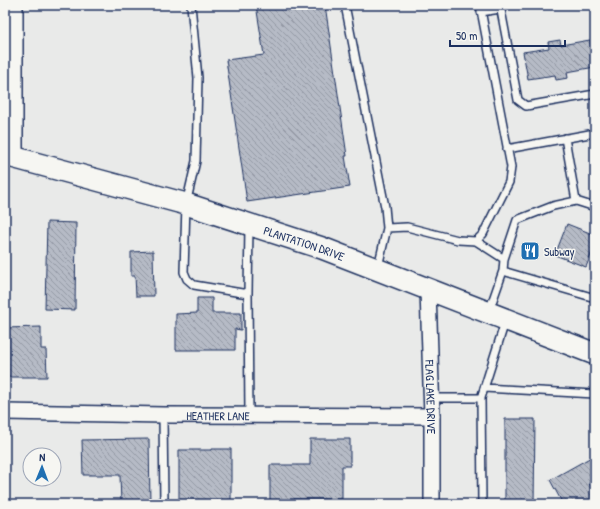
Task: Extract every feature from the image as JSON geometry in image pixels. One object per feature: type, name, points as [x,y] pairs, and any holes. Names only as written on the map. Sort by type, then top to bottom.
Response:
[{"type":"main road","name":"PLANTATION DRIVE","points":[[10,156],[186,204],[322,248],[428,290],[595,352]]},
{"type":"street","points":[[10,156],[11,10]]},
{"type":"street","name":"FLAG LAKE DRIVE","points":[[428,290],[432,416],[432,504]]},
{"type":"street","name":"HEATHER LANE","points":[[5,412],[249,416],[432,416]]},
{"type":"lane","points":[[191,5],[198,78],[196,161],[186,204],[184,272],[187,279],[194,285],[248,294]]},
{"type":"lane","points":[[345,5],[385,207],[387,228],[377,269]]},
{"type":"lane","points":[[476,241],[484,234],[510,182],[511,167],[481,8],[500,7],[518,100],[526,106],[595,94]]},
{"type":"lane","points":[[507,149],[595,133]]},
{"type":"lane","points":[[565,138],[576,201]]},
{"type":"lane","points":[[482,504],[481,398],[497,316],[504,259],[517,220],[553,206],[576,201],[595,206]]},
{"type":"lane","points":[[249,224],[249,416]]},
{"type":"lane","points":[[387,228],[407,227],[458,240],[476,241],[504,259]]},
{"type":"lane","points":[[503,271],[595,298]]},
{"type":"lane","points":[[484,388],[595,394]]},
{"type":"lane","points":[[431,398],[481,398]]},
{"type":"lane","points":[[163,415],[164,504]]},
{"type":"building","points":[[256,5],[325,5],[347,156],[345,156],[350,187],[247,202],[226,60],[264,55]]},
{"type":"building","points":[[560,40],[561,45],[590,40],[595,67],[567,72],[568,78],[556,80],[555,75],[528,79],[523,52],[549,48],[548,42]]},
{"type":"building","points":[[47,222],[76,223],[75,310],[45,309]]},
{"type":"building","points":[[567,224],[595,235],[595,245],[586,267],[555,255]]},
{"type":"building","points":[[153,251],[154,296],[136,296],[135,276],[131,276],[131,252]]},
{"type":"building","points":[[197,298],[212,298],[212,313],[241,313],[241,330],[235,329],[235,350],[176,350],[176,314],[197,313]]},
{"type":"building","points":[[41,327],[41,349],[46,349],[47,377],[5,377],[5,328]]},
{"type":"building","points":[[505,419],[535,419],[534,504],[505,504]]},
{"type":"building","points":[[149,439],[150,504],[121,504],[120,475],[83,475],[82,440]]},
{"type":"building","points":[[310,439],[350,439],[350,466],[342,466],[342,499],[294,499],[294,504],[270,504],[270,465],[310,465]]},
{"type":"building","points":[[231,449],[231,504],[179,504],[179,450]]},
{"type":"building","points":[[595,455],[595,480],[589,483],[595,494],[595,504],[563,504],[550,480]]},
{"type":"place","name":"Subway","points":[[530,251]]}]
